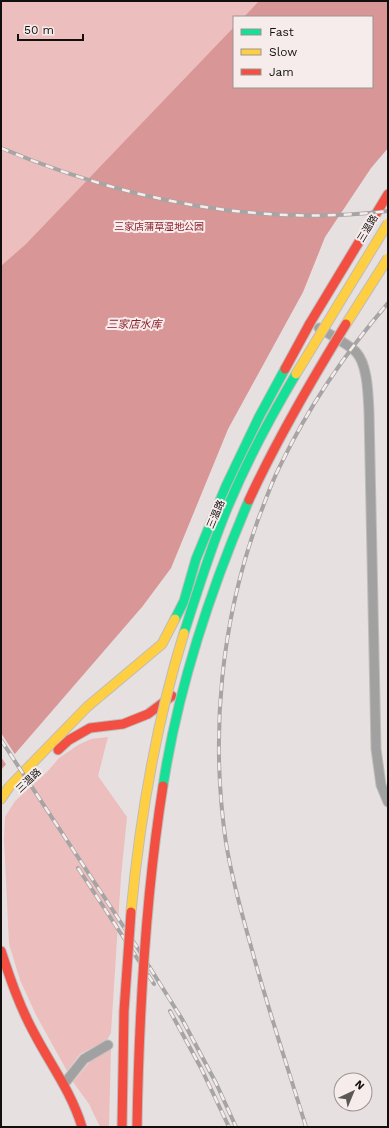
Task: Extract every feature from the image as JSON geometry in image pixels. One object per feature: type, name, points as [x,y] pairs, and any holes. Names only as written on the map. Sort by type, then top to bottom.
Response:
[{"type":"highway","name":"三温路","points":[[2,803],[9,787],[88,707],[162,644],[184,602],[196,559],[226,486],[259,417],[310,323],[388,194]]},
{"type":"highway","points":[[122,1127],[126,974],[134,878],[150,769],[165,699],[182,641],[206,567],[232,498],[264,432],[299,367],[388,223]]},
{"type":"highway","name":"三温路","points":[[2,803],[69,740],[90,728],[123,724],[148,714],[173,696],[186,673],[221,570],[250,498],[306,388],[335,338],[388,255]]},
{"type":"highway","points":[[279,439],[313,377],[388,258]]},
{"type":"highway","points":[[137,1127],[142,977],[150,880],[165,770],[181,697],[196,644]]},
{"type":"highway","points":[[1,951],[16,998],[33,1032],[64,1084],[77,1111],[82,1127]]},
{"type":"street","points":[[310,323],[355,351],[360,358],[367,382],[369,412],[376,748],[381,785],[388,802]]},
{"type":"street","points":[[64,1084],[84,1059],[108,1045]]},
{"type":"green space","name":"三家店水库","points":[[1,1],[388,1],[388,148],[371,168],[325,237],[303,292],[228,429],[171,568],[142,607],[1,719]]},
{"type":"green space","points":[[108,737],[98,776],[127,817],[121,877],[111,1033],[107,1040],[80,1054],[67,1071],[36,1015],[20,980],[9,944],[4,839],[5,817],[15,801],[47,772],[59,758],[78,745],[91,739]]},
{"type":"green space","points":[[111,1048],[109,1127],[100,1127],[89,1104],[73,1082],[92,1059]]},
{"type":"water","name":"三家店水库","points":[[259,1],[388,1],[388,148],[371,168],[325,237],[303,292],[228,429],[171,568],[142,607],[1,770],[1,266],[26,244],[233,28],[233,88],[373,88],[373,16],[245,16]]},
{"type":"pier","points":[[1,733],[16,756],[7,766],[1,757]]},
{"type":"railway","points":[[1,148],[94,182],[142,195],[191,205],[240,212],[289,215],[338,215],[388,211]]},
{"type":"railway","points":[[306,1127],[258,972],[228,856],[221,802],[219,761],[219,719],[222,678],[236,596],[246,556],[259,517],[275,477],[292,442],[316,400],[343,360],[388,303]]},
{"type":"railway","points":[[1,740],[137,947],[182,1019],[216,1083],[236,1127]]},
{"type":"railway","points":[[78,868],[154,984]]},
{"type":"railway","points":[[170,1011],[201,1068],[229,1127]]},
{"type":"traffic: fast","points":[[175,619],[184,601],[196,559],[226,486],[259,417],[285,369]]},
{"type":"traffic: fast","points":[[184,633],[222,520],[260,438],[296,374]]},
{"type":"traffic: fast","points":[[163,786],[177,713],[197,640],[221,569],[249,500]]},
{"type":"traffic: slow","points":[[296,374],[388,223]]},
{"type":"traffic: slow","points":[[346,324],[388,258]]},
{"type":"traffic: slow","points":[[1,799],[9,787],[87,707],[162,644],[175,619]]},
{"type":"traffic: slow","points":[[131,912],[139,841],[150,771],[165,701],[184,633]]},
{"type":"traffic: jam","points":[[285,369],[310,323],[388,194]]},
{"type":"traffic: jam","points":[[249,500],[295,410],[346,324]]},
{"type":"traffic: jam","points":[[58,750],[69,740],[90,728],[123,724],[148,714],[172,696]]},
{"type":"traffic: jam","points":[[137,1127],[141,999],[147,913],[163,786]]},
{"type":"traffic: jam","points":[[122,1127],[124,1011],[131,912]]},
{"type":"traffic: jam","points":[[1,951],[23,1011],[72,1101],[82,1127]]},
{"type":"park label","name":"三家店蒲草湿地公园","points":[[159,226]]}]
